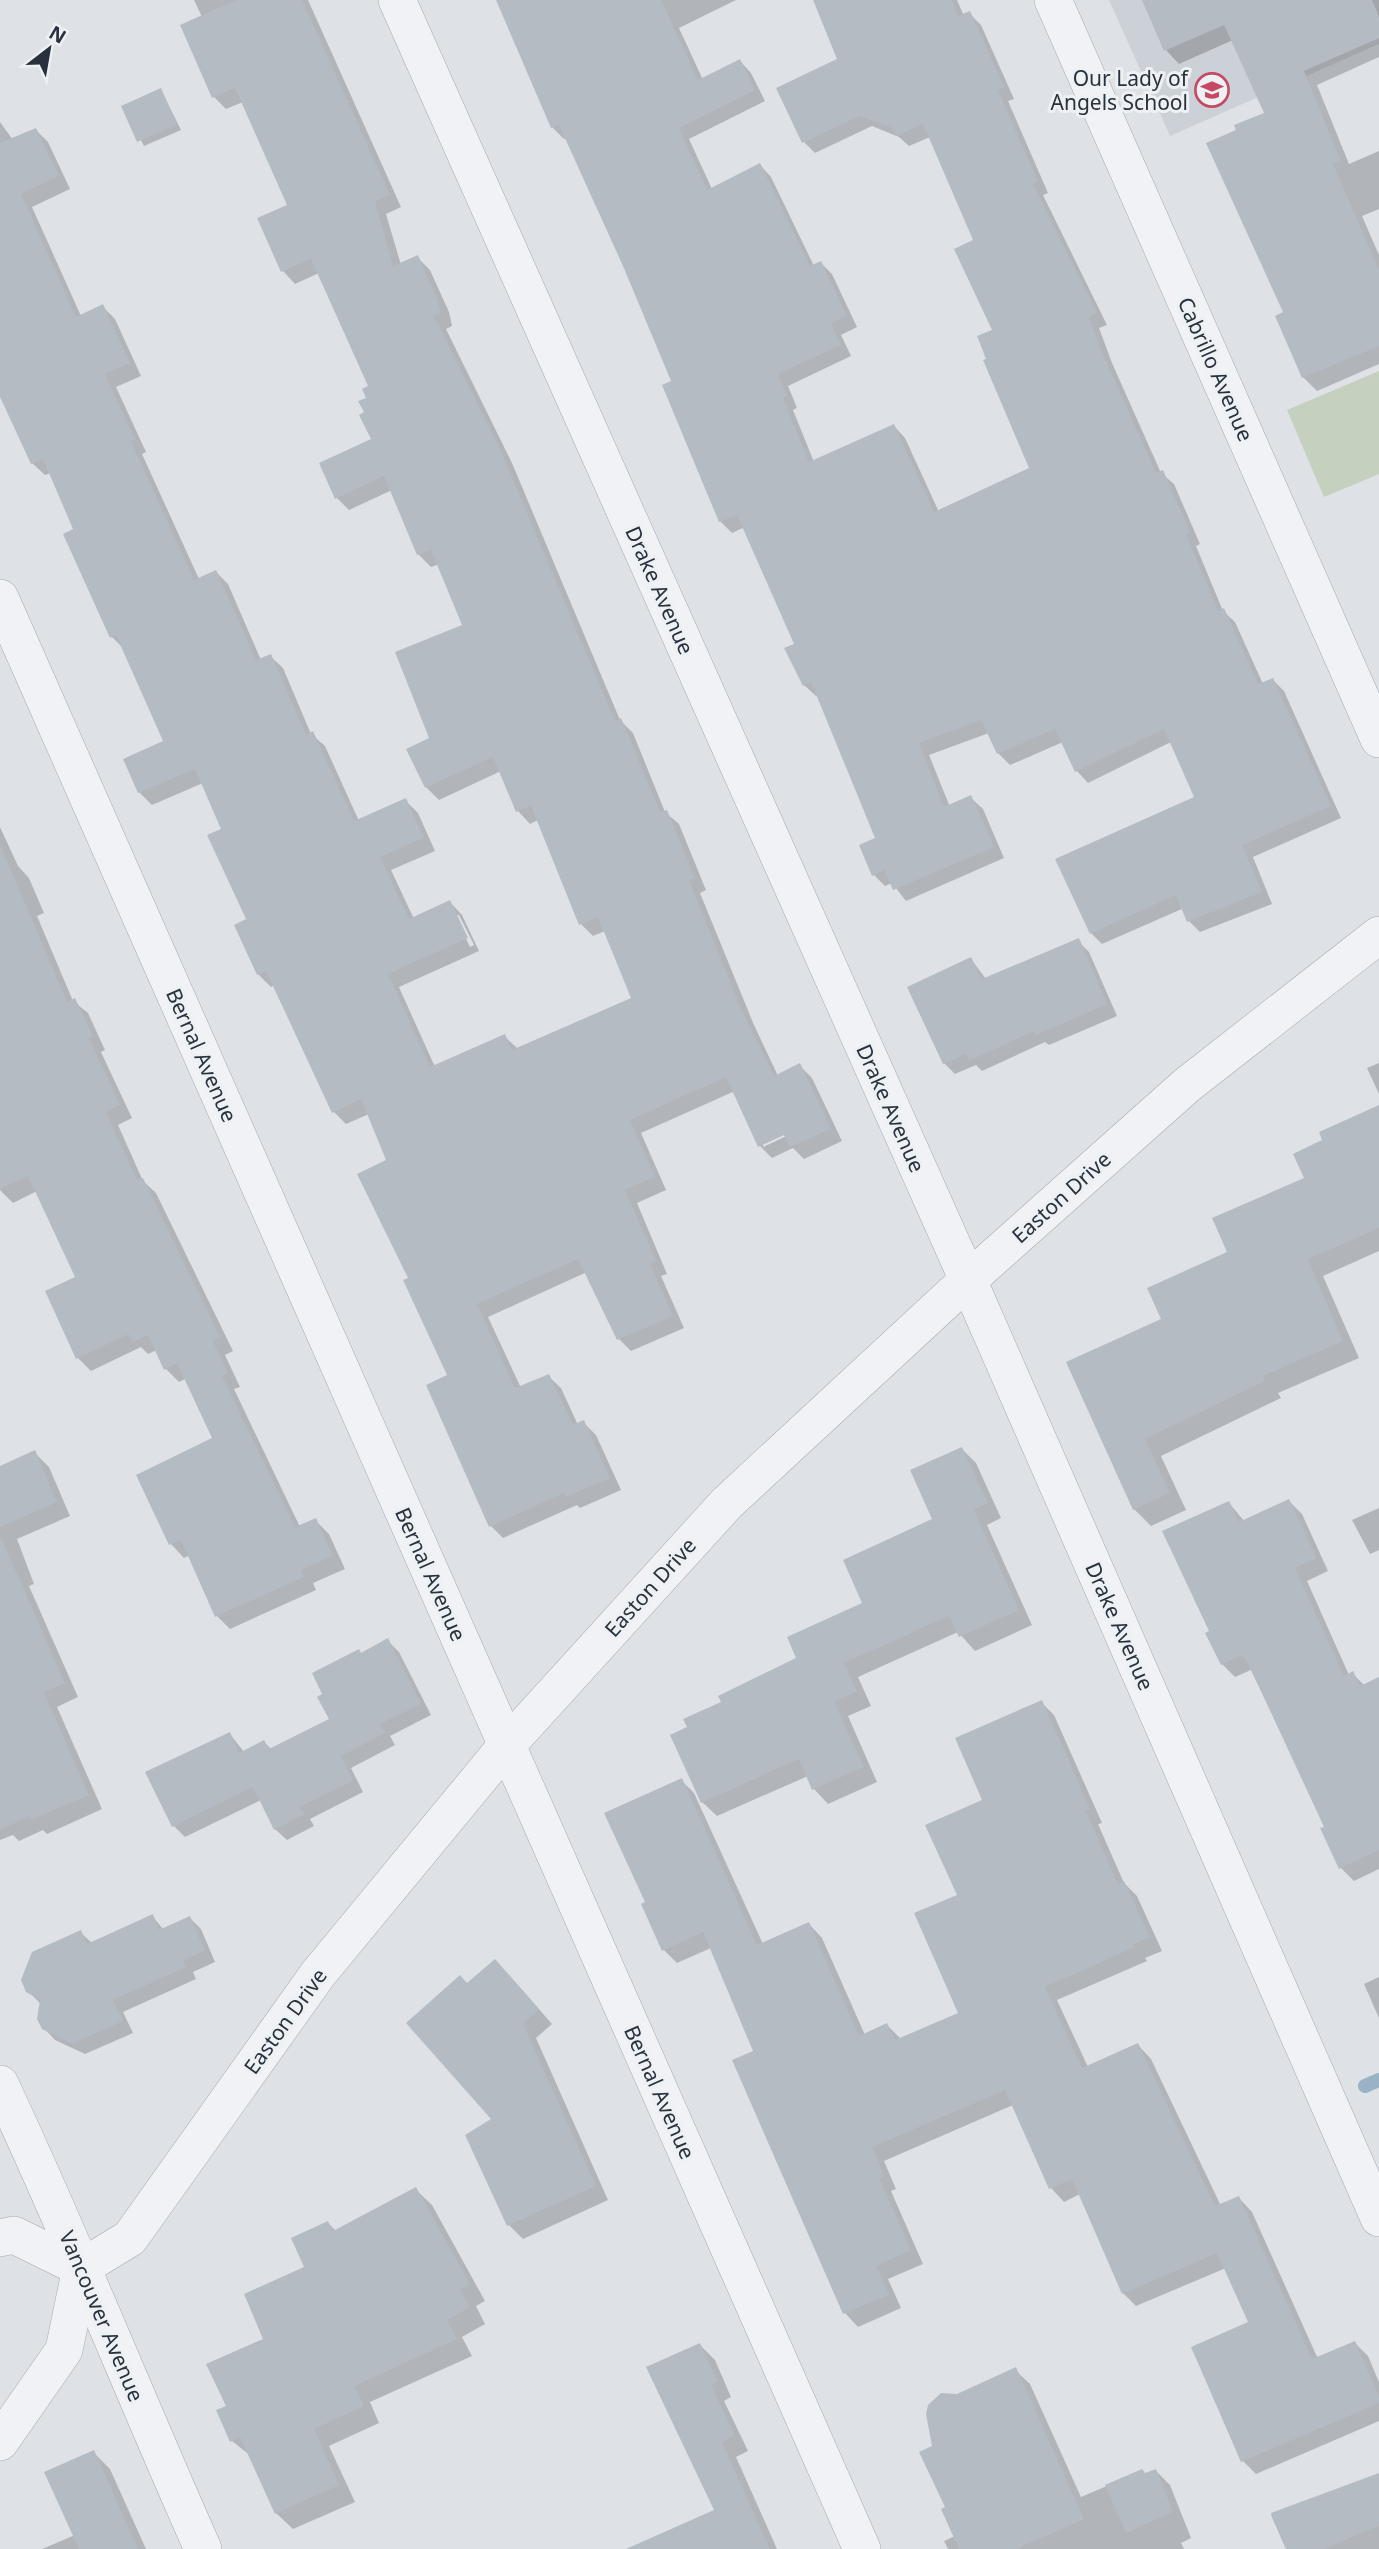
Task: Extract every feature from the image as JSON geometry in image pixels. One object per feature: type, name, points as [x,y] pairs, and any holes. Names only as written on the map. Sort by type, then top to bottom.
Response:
[{"type":"street","name":"Drake Avenue","points":[[397,0],[968,1280],[1379,2218]]},
{"type":"street","name":"Cabrillo Avenue","points":[[1053,0],[1379,739]]},
{"type":"street","name":"Bernal Avenue","points":[[0,598],[862,2549]]},
{"type":"street","name":"Easton Drive","points":[[82,2268],[130,2238],[318,1974],[506,1745],[727,1503],[968,1280],[1187,1084],[1379,934]]},
{"type":"street","name":"Vancouver Avenue","points":[[0,2084],[49,2188],[202,2549]]},
{"type":"street","points":[[0,2238],[14,2235],[82,2268],[64,2350],[0,2442]]},
{"type":"shaded area","name":"Our Lady of Angels School","points":[[1109,0],[1379,0],[1379,44],[1170,136]]},
{"type":"green space","points":[[1379,371],[1379,474],[1324,497],[1287,410]]},
{"type":"building","points":[[236,0],[302,0],[390,195],[375,201],[393,266],[418,255],[441,313],[434,316],[500,449],[615,721],[621,718],[660,812],[667,810],[695,878],[689,880],[742,1011],[774,1076],[800,1063],[831,1129],[790,1147],[784,1135],[758,1147],[726,1077],[630,1120],[655,1177],[625,1190],[656,1261],[650,1264],[673,1316],[617,1340],[578,1259],[477,1304],[515,1388],[549,1374],[573,1425],[584,1420],[610,1478],[566,1497],[564,1493],[489,1527],[426,1385],[447,1375],[403,1280],[408,1278],[357,1174],[386,1160],[361,1099],[332,1113],[266,971],[257,975],[234,925],[246,919],[207,835],[221,829],[195,769],[138,793],[123,759],[163,741],[116,635],[110,638],[63,534],[73,529],[43,459],[31,464],[0,397],[0,143],[36,128],[59,176],[21,194],[76,317],[103,304],[130,363],[105,374],[135,440],[131,441],[194,580],[216,570],[256,660],[271,654],[306,735],[313,731],[354,821],[406,798],[424,838],[380,857],[409,919],[450,900],[468,938],[388,974],[430,1067],[505,1034],[512,1050],[631,998],[598,917],[579,925],[531,806],[516,812],[493,757],[425,788],[406,749],[429,738],[395,652],[462,625],[431,550],[417,555],[384,476],[335,499],[319,463],[371,439],[359,415],[364,412],[358,401],[366,398],[362,389],[368,386],[311,259],[281,272],[257,218],[287,205],[235,88],[212,98],[180,25]]},
{"type":"building","points":[[496,0],[661,0],[698,80],[740,59],[755,90],[679,128],[707,190],[760,163],[810,266],[821,261],[847,316],[831,323],[841,345],[778,374],[787,396],[783,398],[809,462],[894,424],[934,512],[1029,468],[983,360],[986,359],[977,336],[992,330],[954,249],[973,240],[923,124],[896,136],[890,127],[860,116],[802,143],[776,88],[837,59],[813,0],[952,0],[958,16],[970,11],[1004,87],[998,90],[1038,182],[1033,184],[1097,313],[1089,317],[1101,350],[1156,473],[1163,470],[1190,532],[1186,534],[1218,611],[1224,608],[1258,684],[1273,678],[1331,806],[1242,845],[1262,892],[1187,922],[1176,895],[1090,934],[1055,859],[1194,797],[1164,729],[1075,772],[1055,729],[997,754],[981,720],[919,743],[944,807],[971,795],[994,847],[893,890],[884,870],[872,876],[859,845],[875,838],[811,682],[803,686],[784,648],[794,644],[737,515],[719,522],[662,385],[671,381],[623,266],[559,125],[551,128]]},
{"type":"building","points":[[1142,0],[1372,0],[1379,17],[1379,38],[1304,71],[1341,161],[1333,164],[1379,270],[1379,346],[1302,378],[1275,316],[1283,312],[1206,143],[1236,130],[1234,125],[1264,113],[1224,25],[1164,51]]},
{"type":"building","points":[[161,88],[177,125],[137,142],[121,106]]},
{"type":"building","points":[[0,844],[67,1002],[75,998],[93,1036],[89,1038],[120,1105],[106,1112],[137,1180],[143,1178],[220,1337],[213,1341],[228,1373],[222,1376],[295,1527],[316,1518],[333,1556],[301,1570],[304,1577],[215,1617],[181,1540],[169,1545],[136,1475],[212,1438],[177,1363],[164,1370],[148,1335],[133,1342],[129,1334],[76,1359],[45,1291],[75,1277],[28,1176],[0,1189]]},
{"type":"building","points":[[1079,938],[1107,1004],[1036,1035],[1034,1031],[969,1061],[966,1054],[943,1064],[907,987],[971,957],[982,979]]},
{"type":"building","points":[[1379,1105],[1379,1228],[1308,1259],[1343,1341],[1263,1376],[1265,1381],[1145,1439],[1170,1493],[1133,1510],[1066,1362],[1161,1319],[1147,1288],[1227,1252],[1212,1218],[1304,1178],[1293,1154],[1322,1140],[1319,1132]]},
{"type":"building","points":[[962,1447],[988,1503],[974,1510],[1019,1610],[959,1637],[949,1616],[844,1663],[857,1691],[834,1702],[864,1767],[812,1790],[799,1759],[701,1803],[670,1735],[687,1727],[683,1719],[721,1702],[718,1696],[796,1658],[787,1637],[862,1603],[843,1560],[932,1519],[910,1470]]},
{"type":"building","points":[[35,1450],[57,1502],[0,1527],[0,1466]]},
{"type":"building","points":[[1289,1499],[1317,1558],[1295,1568],[1344,1676],[1353,1671],[1360,1686],[1379,1677],[1379,1850],[1339,1869],[1320,1828],[1324,1827],[1250,1667],[1242,1655],[1221,1665],[1205,1633],[1209,1631],[1162,1531],[1229,1501],[1239,1522]]},
{"type":"building","points":[[0,1535],[65,1683],[44,1692],[89,1795],[31,1820],[29,1816],[0,1830]]},
{"type":"building","points":[[388,1638],[421,1704],[380,1724],[385,1733],[341,1756],[353,1781],[300,1807],[304,1814],[274,1830],[253,1787],[172,1827],[145,1772],[230,1732],[239,1753],[264,1740],[269,1749],[329,1719],[317,1697],[322,1694],[312,1673],[359,1649],[361,1653]]},
{"type":"building","points":[[1042,1700],[1090,1809],[1086,1811],[1118,1884],[1124,1881],[1150,1937],[1133,1944],[1135,1947],[1045,1987],[1082,2068],[1138,2043],[1215,2206],[1239,2196],[1312,2359],[1355,2341],[1379,2397],[1379,2403],[1241,2462],[1191,2347],[1248,2322],[1217,2253],[1122,2294],[1072,2179],[1049,2189],[1005,2090],[872,2147],[884,2176],[879,2178],[911,2250],[876,2266],[889,2295],[843,2314],[732,2060],[753,2051],[703,1932],[662,1951],[641,1904],[645,1902],[604,1813],[682,1778],[757,1945],[809,1922],[859,2036],[887,2023],[895,2040],[958,2013],[914,1913],[957,1895],[925,1825],[982,1800],[955,1738]]},
{"type":"building","points":[[153,1914],[159,1930],[190,1916],[205,1951],[183,1960],[186,1967],[113,2000],[123,2021],[72,2044],[42,2029],[37,2019],[40,2000],[26,1992],[21,1980],[32,1952],[81,1930],[87,1944]]},
{"type":"building","points":[[495,1959],[539,2009],[523,2024],[596,2186],[507,2226],[465,2135],[491,2119],[406,2023],[460,1975],[467,1983]]},
{"type":"building","points":[[416,2187],[470,2284],[460,2289],[470,2307],[447,2320],[457,2339],[355,2386],[364,2406],[314,2429],[339,2485],[275,2514],[240,2437],[230,2442],[216,2410],[226,2406],[206,2364],[263,2339],[244,2294],[304,2267],[291,2238],[328,2221],[333,2231]]},
{"type":"building","points":[[700,2343],[718,2382],[711,2385],[735,2435],[722,2442],[770,2549],[626,2549],[714,2510],[646,2367]]},
{"type":"building","points":[[1016,2367],[1084,2519],[1016,2549],[959,2549],[941,2509],[945,2507],[919,2452],[932,2446],[926,2414],[928,2405],[941,2393],[957,2394]]},
{"type":"building","points":[[94,2450],[138,2549],[79,2549],[44,2472]]},
{"type":"building","points":[[1142,2469],[1145,2473],[1156,2469],[1173,2512],[1126,2533],[1105,2485]]},
{"type":"building","points":[[1379,2473],[1379,2526],[1324,2549],[1286,2549],[1271,2513]]},
{"type":"waterway","points":[[1365,2086],[1379,2080]]},
{"type":"place","name":"Our Lady of Angels School","points":[[1212,90]]}]
